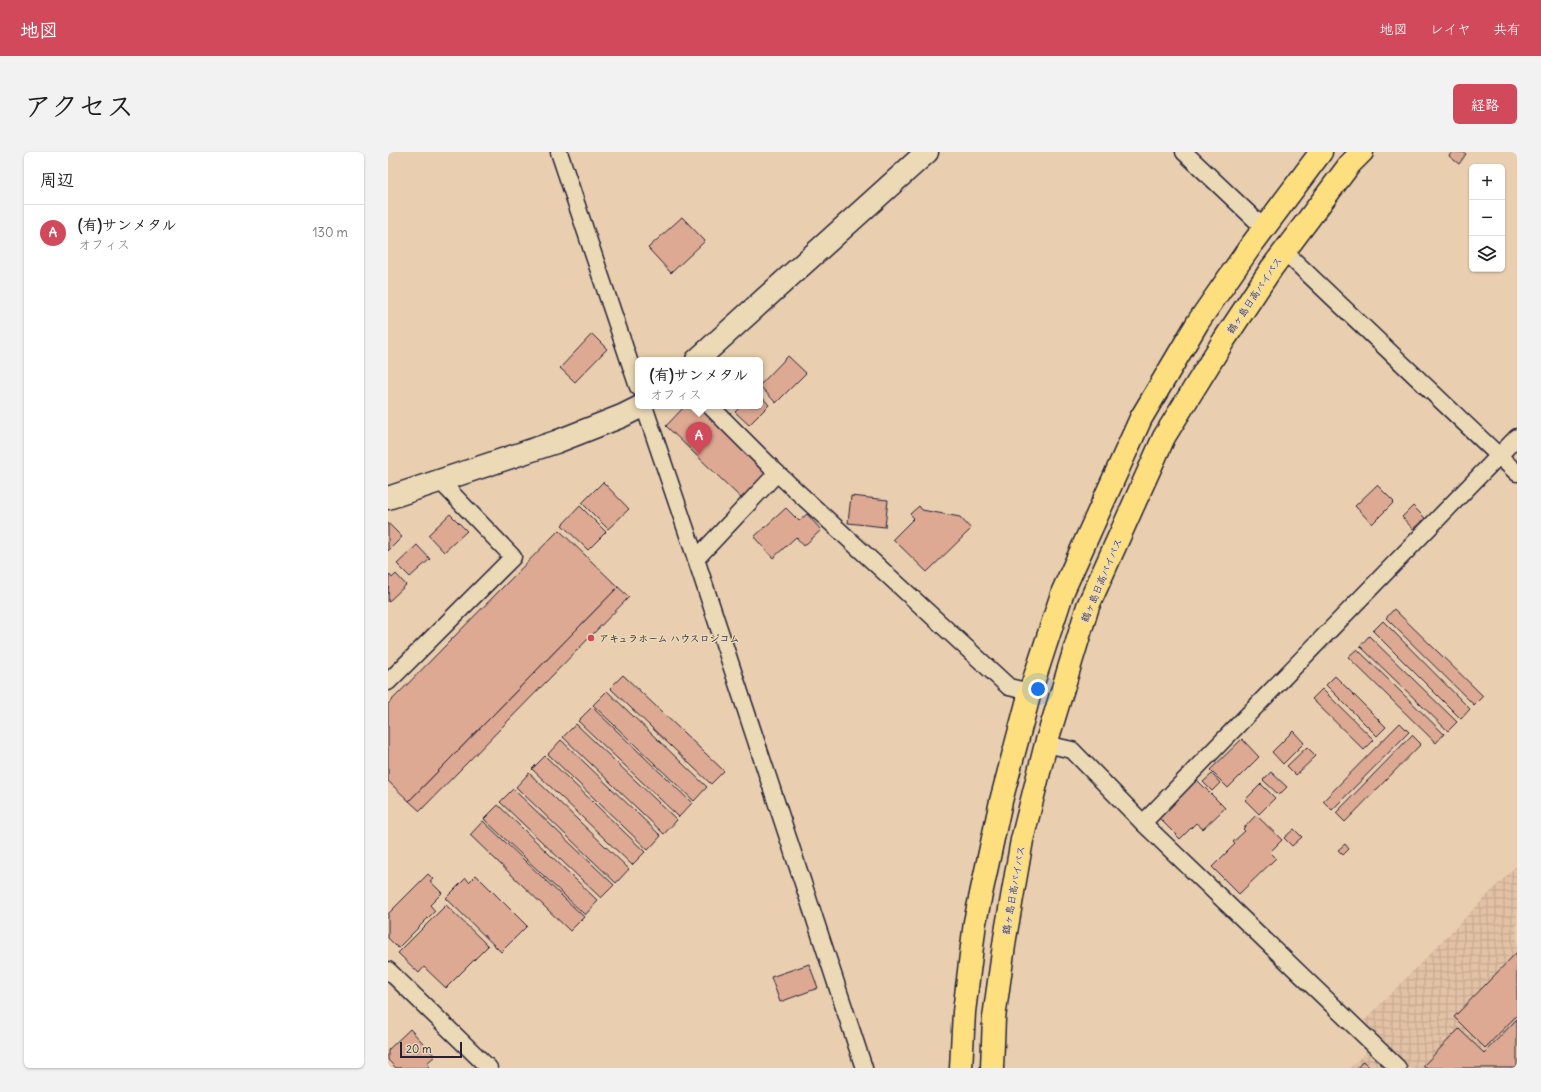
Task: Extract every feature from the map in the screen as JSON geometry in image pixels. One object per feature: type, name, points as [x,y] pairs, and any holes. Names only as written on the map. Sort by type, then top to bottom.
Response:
[{"type":"highway","points":[[961,1068],[964,1012],[975,922],[1001,800],[1030,692],[1063,591],[1141,418],[1198,322],[1264,228],[1321,152]]},
{"type":"highway","name":"鶴ヶ島日高バイパス","points":[[992,1068],[994,1018],[1005,938],[1022,840],[1046,744],[1088,606],[1164,437],[1224,340],[1284,251],[1350,164],[1362,152]]},
{"type":"street","points":[[559,152],[635,378]]},
{"type":"street","points":[[701,357],[927,152]]},
{"type":"street","points":[[1184,152],[1264,228]]},
{"type":"street","points":[[1284,251],[1517,473]]},
{"type":"street","points":[[388,498],[556,442],[637,409]]},
{"type":"street","points":[[644,409],[696,559],[864,1068]]},
{"type":"street","points":[[713,409],[777,473],[1009,686],[1030,692]]},
{"type":"street","points":[[1143,823],[1517,437]]},
{"type":"street","points":[[696,559],[777,473]]},
{"type":"street","points":[[388,682],[513,557],[440,481]]},
{"type":"street","points":[[1046,744],[1072,750],[1143,823],[1398,1068]]},
{"type":"street","points":[[388,970],[489,1068]]},
{"type":"shaded area","points":[[1517,865],[1517,1068],[1408,1068],[1362,1023]]},
{"type":"shaded area","points":[[1367,1051],[1384,1068],[1350,1068]]},
{"type":"building","points":[[1452,152],[1463,152],[1466,154],[1459,164],[1449,156]]},
{"type":"building","points":[[682,217],[705,241],[671,273],[648,248]]},
{"type":"building","points":[[592,334],[607,349],[575,382],[560,368]]},
{"type":"building","points":[[788,356],[806,373],[776,403],[763,389],[763,382]]},
{"type":"building","points":[[763,398],[769,405],[749,425],[735,412],[738,409],[763,409]]},
{"type":"building","points":[[682,409],[704,409],[769,471],[742,499],[666,426]]},
{"type":"building","points":[[603,482],[629,509],[608,529],[582,503]]},
{"type":"building","points":[[1377,485],[1394,502],[1372,524],[1355,506]]},
{"type":"building","points":[[851,496],[888,500],[885,527],[848,523]]},
{"type":"building","points":[[580,506],[606,532],[588,550],[562,525]]},
{"type":"building","points":[[919,506],[922,510],[960,517],[971,529],[927,572],[893,539],[914,518],[910,514]]},
{"type":"building","points":[[1413,506],[1425,518],[1413,529],[1402,517]]},
{"type":"building","points":[[786,508],[799,521],[807,514],[821,530],[804,546],[796,537],[773,558],[754,537]]},
{"type":"building","points":[[450,514],[467,531],[444,552],[428,535]]},
{"type":"building","points":[[388,523],[402,537],[388,551]]},
{"type":"building","points":[[559,530],[618,587],[409,801],[388,781],[388,704]]},
{"type":"building","points":[[417,545],[430,559],[410,577],[397,564]]},
{"type":"building","points":[[389,574],[392,578],[396,574],[406,585],[388,602]]},
{"type":"building","points":[[618,587],[629,597],[420,811],[409,801]]},
{"type":"building","points":[[1394,609],[1483,696],[1474,705],[1386,618]]},
{"type":"building","points":[[1383,621],[1470,709],[1461,719],[1373,631]]},
{"type":"building","points":[[1369,636],[1457,722],[1448,731],[1360,646]]},
{"type":"building","points":[[1357,649],[1444,734],[1436,743],[1348,657]]},
{"type":"building","points":[[623,675],[724,771],[711,784],[610,688]]},
{"type":"building","points":[[1335,676],[1386,727],[1377,736],[1326,685]]},
{"type":"building","points":[[1322,689],[1374,740],[1364,750],[1312,699]]},
{"type":"building","points":[[607,691],[707,787],[694,801],[593,705]]},
{"type":"building","points":[[592,707],[692,803],[679,817],[578,721]]},
{"type":"building","points":[[1400,723],[1409,732],[1332,810],[1323,801]]},
{"type":"building","points":[[576,724],[677,820],[664,834],[563,737]]},
{"type":"building","points":[[1293,731],[1304,743],[1283,764],[1272,752]]},
{"type":"building","points":[[1412,735],[1421,744],[1345,822],[1336,813]]},
{"type":"building","points":[[1242,739],[1259,757],[1228,788],[1210,770]]},
{"type":"building","points":[[561,740],[661,836],[648,850],[548,754]]},
{"type":"building","points":[[1307,747],[1316,756],[1296,775],[1287,766]]},
{"type":"building","points":[[545,756],[645,852],[632,865],[532,769]]},
{"type":"building","points":[[1271,772],[1287,787],[1279,795],[1263,780]]},
{"type":"building","points":[[529,773],[629,869],[616,883],[516,787]]},
{"type":"building","points":[[1212,774],[1220,783],[1212,791],[1203,782]]},
{"type":"building","points":[[1196,779],[1225,808],[1203,829],[1196,823],[1180,839],[1158,817]]},
{"type":"building","points":[[1261,784],[1275,798],[1259,814],[1245,800]]},
{"type":"building","points":[[513,789],[614,885],[601,898],[500,802]]},
{"type":"building","points":[[498,805],[598,901],[585,915],[484,819]]},
{"type":"building","points":[[1256,815],[1282,840],[1270,852],[1276,858],[1239,894],[1212,867],[1235,844],[1233,842],[1245,831],[1243,829]]},
{"type":"building","points":[[483,821],[584,917],[570,931],[470,835]]},
{"type":"building","points":[[1294,829],[1302,837],[1292,846],[1284,838]]},
{"type":"building","points":[[1345,844],[1349,849],[1343,855],[1338,850]]},
{"type":"building","points":[[428,874],[433,879],[430,881],[442,893],[430,905],[435,911],[398,948],[388,938],[388,914]]},
{"type":"building","points":[[476,875],[527,926],[501,952],[446,898],[466,878],[469,882]]},
{"type":"building","points":[[446,905],[488,946],[446,988],[424,967],[419,973],[398,953]]},
{"type":"building","points":[[1517,952],[1517,1015],[1485,1048],[1454,1017]]},
{"type":"building","points":[[809,964],[818,988],[780,1002],[771,977]]},
{"type":"building","points":[[1517,1019],[1517,1068],[1425,1068],[1423,1066],[1459,1029],[1484,1053]]},
{"type":"building","points":[[410,1029],[435,1056],[427,1063],[429,1066],[427,1068],[396,1068],[388,1060],[388,1050]]},
{"type":"building","points":[[1363,1061],[1370,1068],[1357,1068]]},
{"type":"place","name":"(有)サンメタル","points":[[699,455]]},
{"type":"place","name":"アキュラホーム ハウスロジコム","points":[[591,638]]}]
